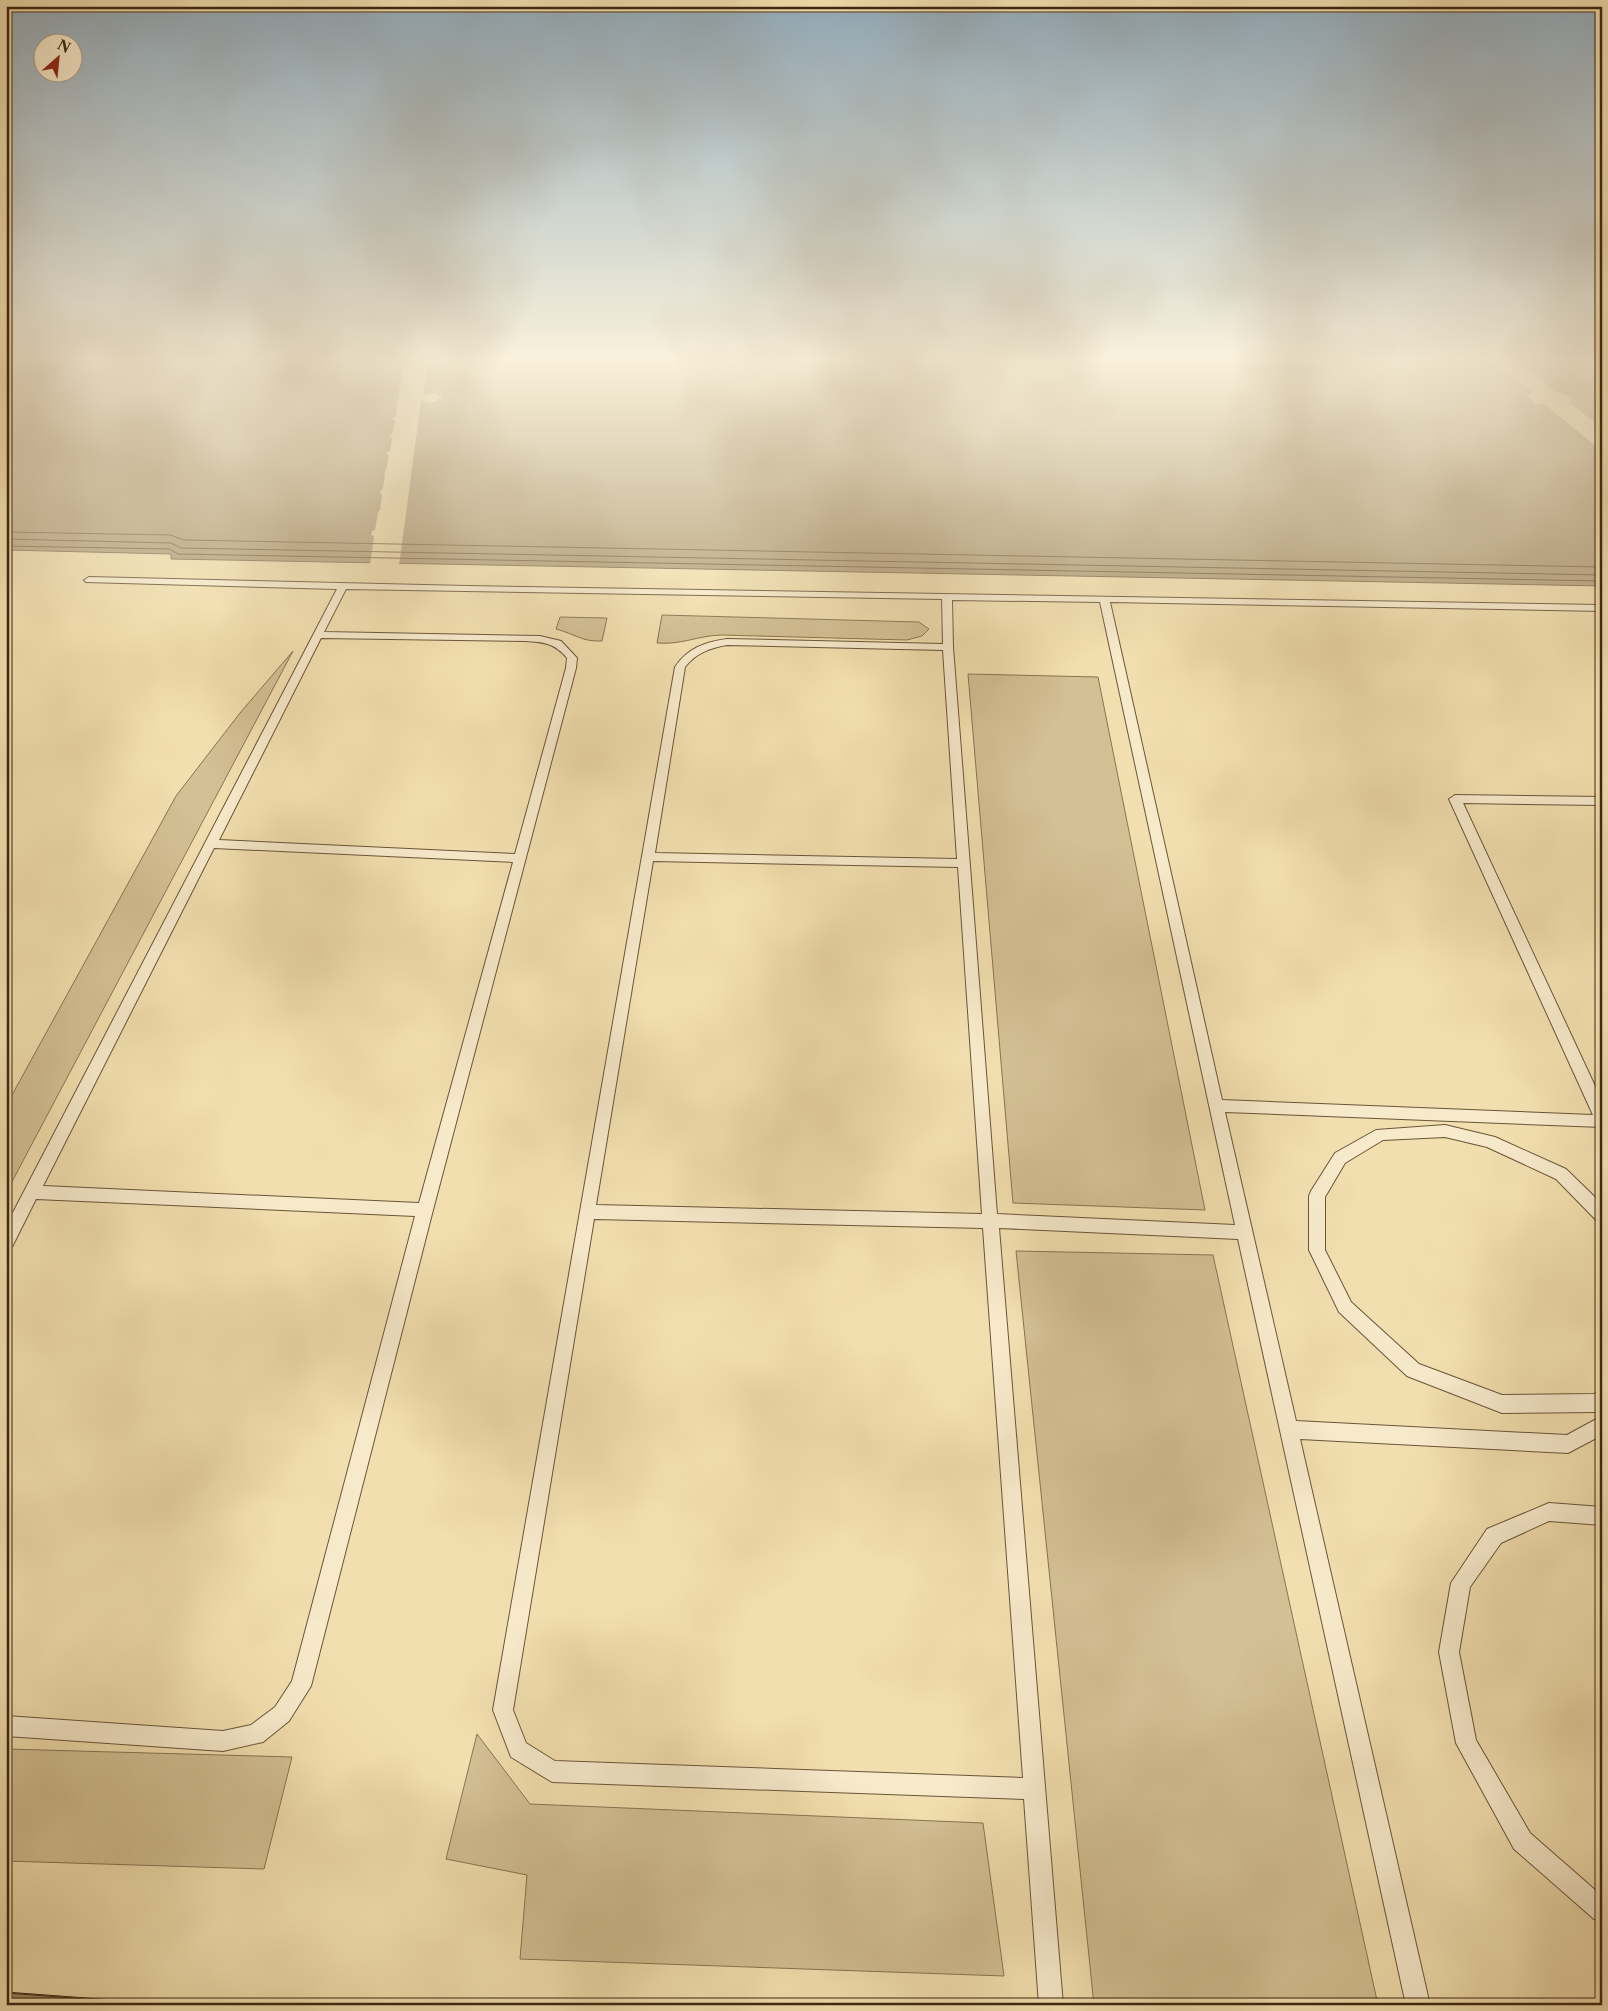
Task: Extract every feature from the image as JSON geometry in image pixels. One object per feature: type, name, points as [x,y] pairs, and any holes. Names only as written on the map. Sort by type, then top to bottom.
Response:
[{"type":"lane","points":[[89,580],[342,588],[1602,608]]},
{"type":"lane","points":[[6,1242],[342,588]]},
{"type":"lane","points":[[946,597],[990,1221],[1051,2005]]},
{"type":"lane","points":[[1104,599],[1418,2005]]},
{"type":"lane","points":[[6,1726],[223,1741],[256,1736],[282,1714],[301,1686],[425,1210],[571,668],[572,658],[563,645],[548,640],[525,638],[317,635]]},
{"type":"lane","points":[[948,646],[727,642],[710,644],[698,649],[687,657],[680,667],[503,1710],[518,1750],[552,1772],[1034,1789]]},
{"type":"lane","points":[[1216,1106],[1602,1119],[1455,799],[1602,801]]},
{"type":"lane","points":[[211,844],[520,858]]},
{"type":"lane","points":[[648,857],[964,863]]},
{"type":"lane","points":[[1602,1215],[1561,1174],[1490,1141],[1445,1131],[1381,1134],[1340,1158],[1317,1196],[1317,1250],[1345,1307],[1413,1370],[1502,1404],[1597,1403],[1602,1399]]},
{"type":"lane","points":[[32,1192],[425,1210]]},
{"type":"lane","points":[[587,1212],[990,1221],[1244,1232]]},
{"type":"lane","points":[[1290,1430],[1568,1444],[1602,1425]]},
{"type":"lane","points":[[1602,1516],[1550,1512],[1494,1536],[1461,1583],[1449,1652],[1466,1743],[1522,1841],[1602,1911]]},
{"type":"shaded area","points":[[662,615],[919,622],[929,629],[922,636],[907,640],[721,635],[674,643],[657,643]]},
{"type":"shaded area","points":[[560,617],[607,618],[602,641],[584,639],[556,629]]},
{"type":"shaded area","points":[[293,651],[6,1193],[6,1106],[176,796],[240,713]]},
{"type":"shaded area","points":[[968,674],[1098,677],[1205,1210],[1013,1203]]},
{"type":"shaded area","points":[[1016,1251],[1213,1255],[1378,2005],[1094,2005]]},
{"type":"shaded area","points":[[477,1734],[530,1804],[983,1823],[1004,1976],[520,1959],[527,1875],[446,1859]]},
{"type":"shaded area","points":[[6,1749],[292,1757],[264,1869],[6,1861]]},
{"type":"water","points":[[6,454],[1602,454],[1602,586],[171,559],[171,554],[6,550]]},
{"type":"pier","points":[[414,454],[399,566],[370,565],[374,536],[371,535],[372,531],[375,530],[377,513],[380,510],[382,494],[380,493],[383,489],[384,474],[389,455],[387,455]]},
{"type":"building","points":[[6,1993],[125,2002],[124,2005],[6,2005]]}]
